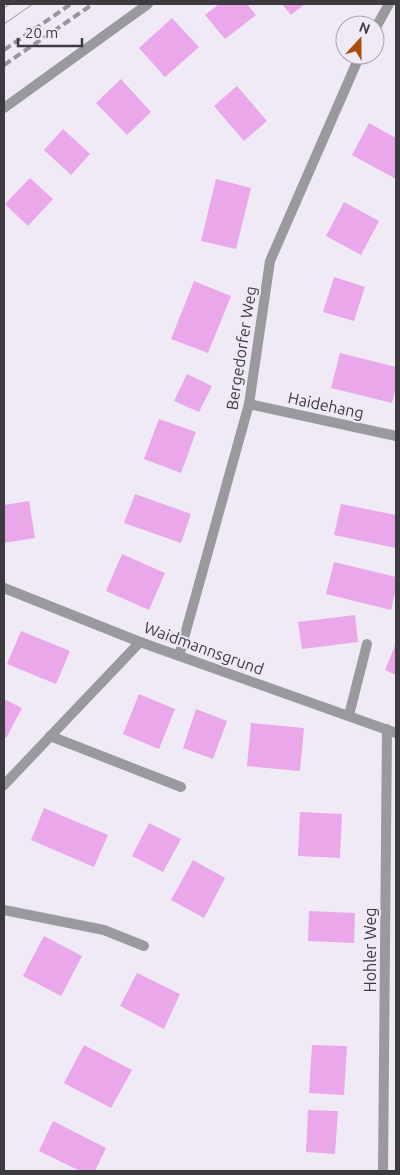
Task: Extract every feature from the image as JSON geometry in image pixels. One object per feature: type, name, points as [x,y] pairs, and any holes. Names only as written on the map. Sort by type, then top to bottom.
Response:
[{"type":"street","points":[[4,108],[148,4]]},
{"type":"street","points":[[383,15],[390,4]]},
{"type":"street","name":"Bergedorfer Weg","points":[[179,656],[249,404],[270,261],[356,65]]},
{"type":"street","name":"Haidehang","points":[[249,404],[396,436]]},
{"type":"street","name":"Waidmannsgrund","points":[[4,588],[140,642],[392,731]]},
{"type":"street","points":[[4,785],[140,642]]},
{"type":"street","points":[[349,716],[367,644]]},
{"type":"street","name":"Hohler Weg","points":[[383,1171],[392,731]]},
{"type":"street","points":[[50,736],[181,787]]},
{"type":"street","points":[[4,910],[104,930],[144,946]]},
{"type":"building","points":[[219,4],[247,4],[256,15],[225,39],[205,15]]},
{"type":"building","points":[[282,4],[305,4],[291,15]]},
{"type":"building","points":[[172,18],[199,47],[165,77],[139,48]]},
{"type":"building","points":[[121,79],[151,112],[127,135],[96,103]]},
{"type":"building","points":[[237,86],[267,121],[244,141],[214,106]]},
{"type":"building","points":[[369,123],[396,138],[396,179],[352,155]]},
{"type":"building","points":[[63,129],[90,154],[71,175],[44,150]]},
{"type":"building","points":[[30,178],[53,199],[28,226],[5,204]]},
{"type":"building","points":[[216,179],[251,188],[236,249],[201,241]]},
{"type":"building","points":[[344,202],[379,221],[361,255],[326,236]]},
{"type":"building","points":[[334,277],[365,287],[354,321],[323,312]]},
{"type":"building","points":[[194,281],[231,296],[208,353],[171,339]]},
{"type":"building","points":[[340,353],[396,367],[396,387],[392,403],[331,388]]},
{"type":"building","points":[[187,374],[212,386],[199,412],[174,401]]},
{"type":"building","points":[[159,419],[196,432],[181,473],[144,459]]},
{"type":"building","points":[[135,494],[191,514],[181,543],[124,523]]},
{"type":"building","points":[[29,501],[35,538],[4,543],[4,505]]},
{"type":"building","points":[[341,504],[396,515],[396,548],[334,535]]},
{"type":"building","points":[[122,554],[165,573],[149,610],[106,591]]},
{"type":"building","points":[[334,562],[396,577],[396,588],[391,610],[326,594]]},
{"type":"building","points":[[355,615],[358,642],[302,649],[298,622]]},
{"type":"building","points":[[21,631],[70,651],[56,684],[7,664]]},
{"type":"building","points":[[396,643],[396,675],[385,670]]},
{"type":"building","points":[[139,694],[175,709],[159,749],[123,734]]},
{"type":"building","points":[[4,699],[22,708],[6,738],[4,737]]},
{"type":"building","points":[[196,709],[227,721],[213,759],[183,748]]},
{"type":"building","points":[[251,723],[304,728],[300,771],[247,766]]},
{"type":"building","points":[[44,808],[108,835],[94,867],[31,840]]},
{"type":"building","points":[[300,812],[342,814],[340,858],[298,856]]},
{"type":"building","points":[[149,823],[181,839],[163,872],[132,856]]},
{"type":"building","points":[[193,860],[225,878],[204,918],[171,900]]},
{"type":"building","points":[[309,911],[355,913],[354,943],[308,941]]},
{"type":"building","points":[[44,936],[82,956],[61,996],[23,976]]},
{"type":"building","points":[[137,973],[180,994],[164,1029],[120,1006]]},
{"type":"building","points":[[84,1045],[132,1070],[111,1108],[64,1083]]},
{"type":"building","points":[[312,1045],[347,1046],[344,1095],[309,1093]]},
{"type":"building","points":[[308,1110],[338,1111],[335,1154],[306,1152]]},
{"type":"building","points":[[53,1121],[106,1148],[95,1171],[80,1171],[39,1151]]},
{"type":"tram line","points":[[4,8],[10,4]]},
{"type":"tram line","points":[[4,24],[33,4]]},
{"type":"railway","points":[[4,50],[71,4]]},
{"type":"railway","points":[[4,65],[93,4]]}]
